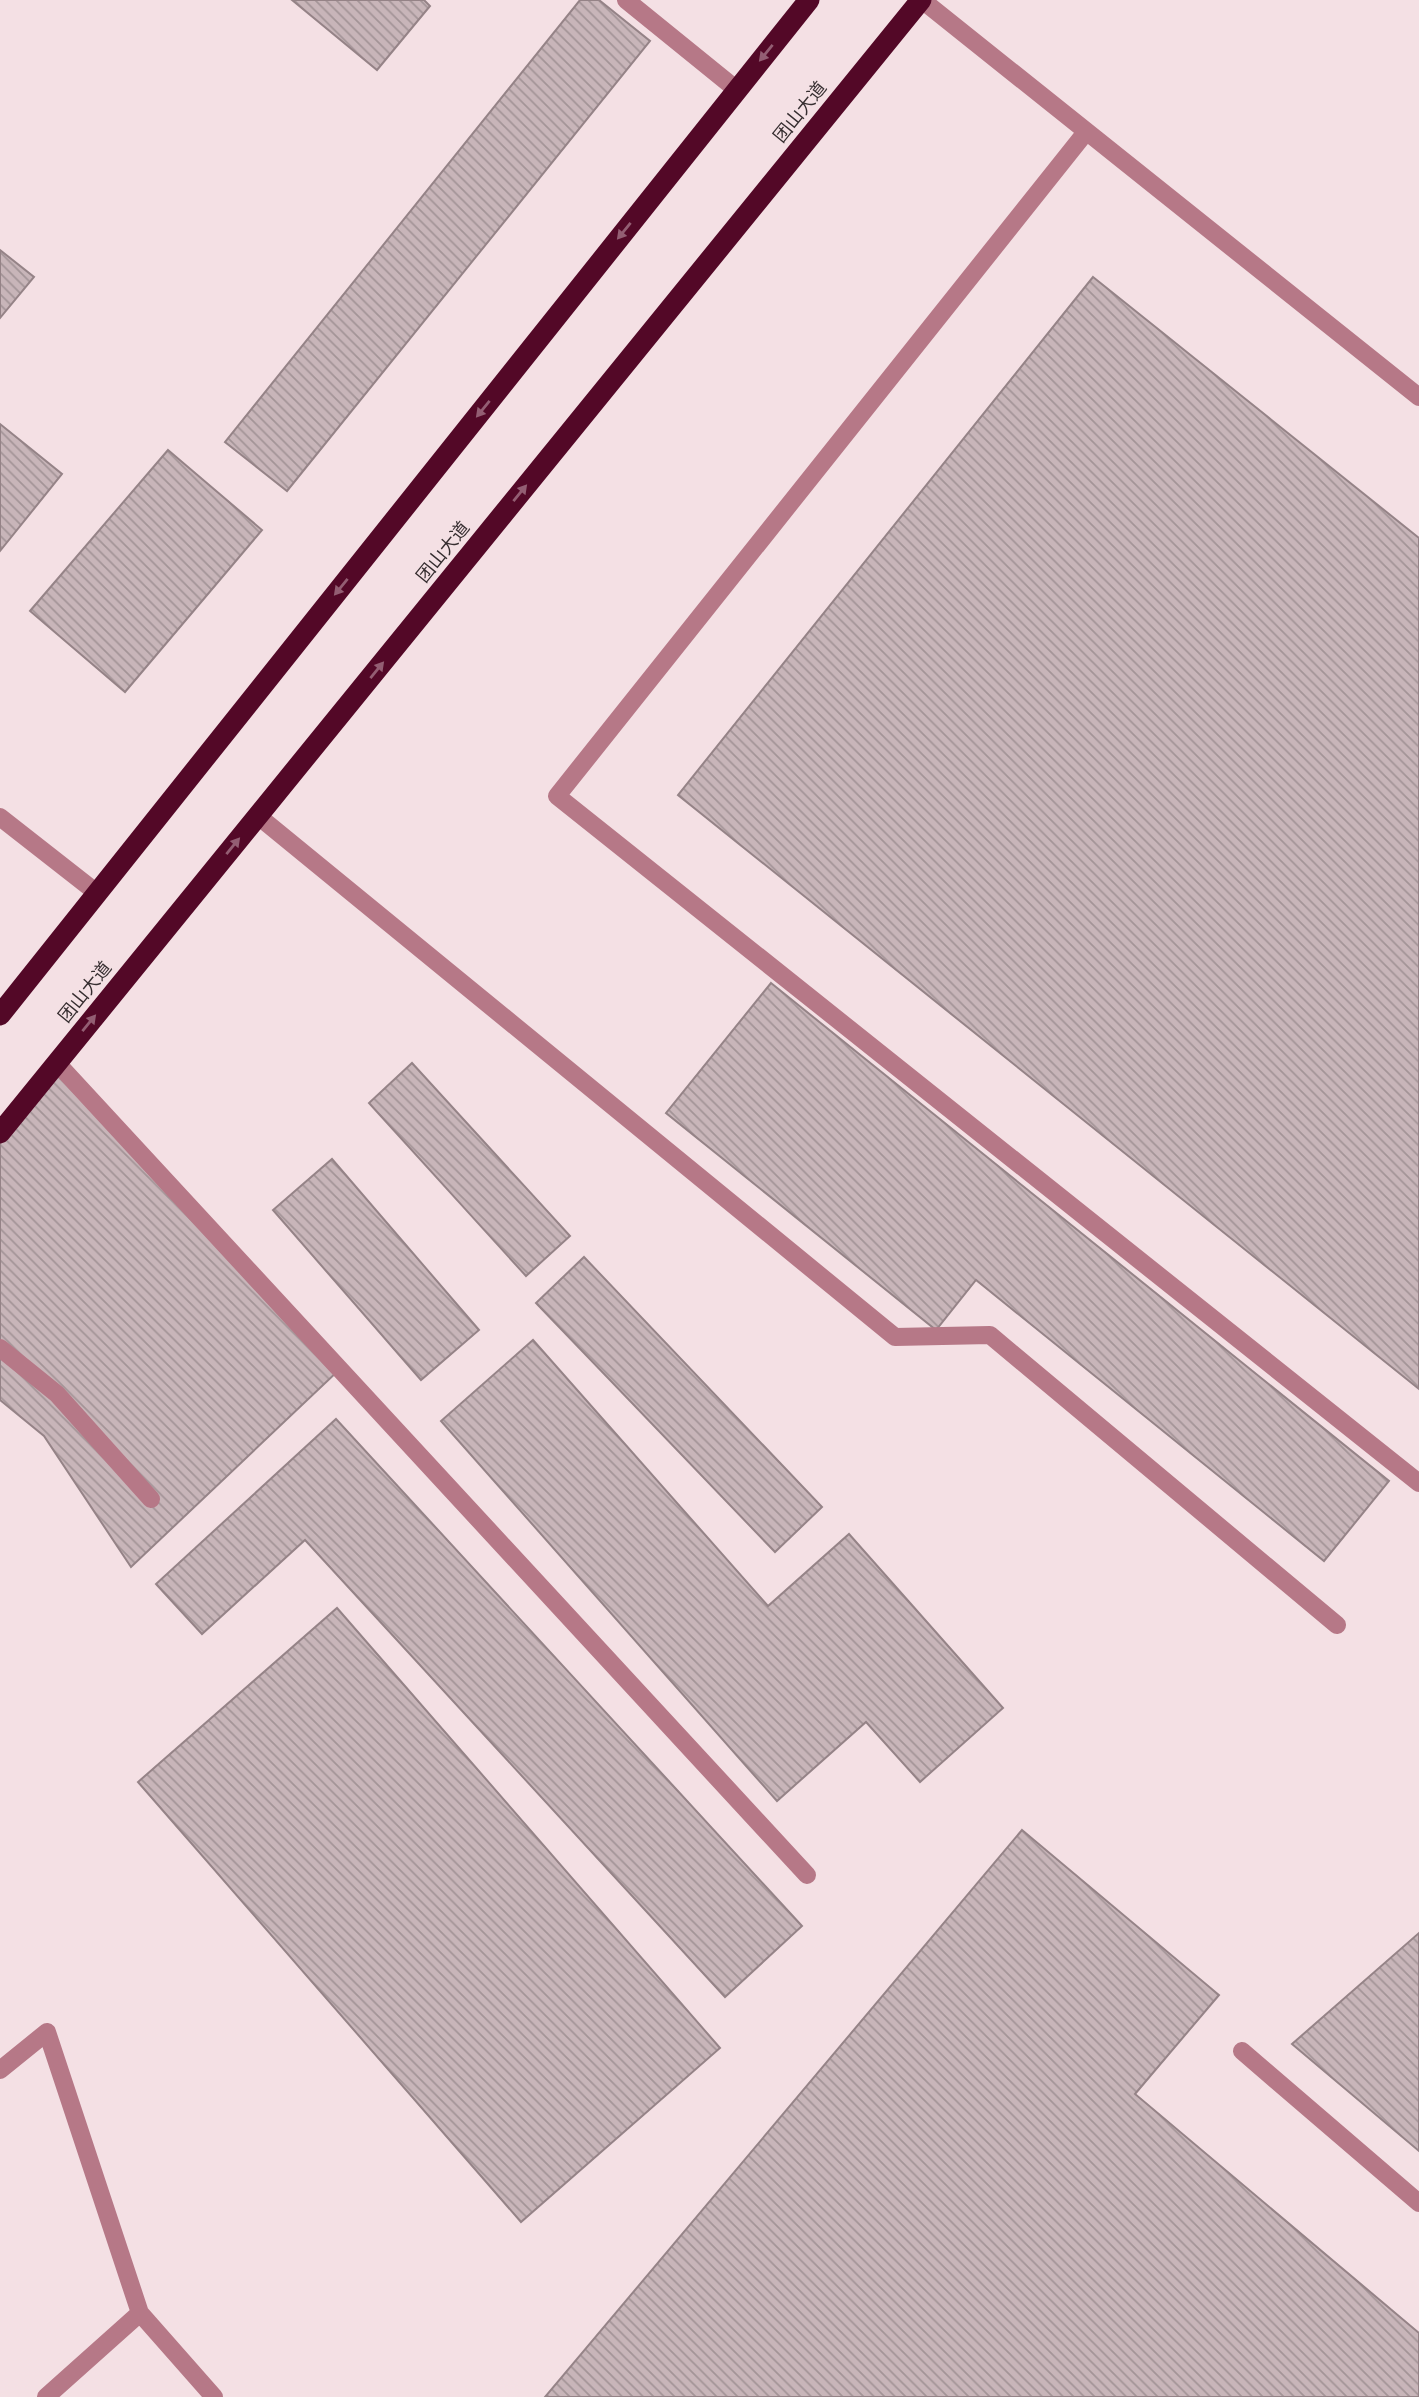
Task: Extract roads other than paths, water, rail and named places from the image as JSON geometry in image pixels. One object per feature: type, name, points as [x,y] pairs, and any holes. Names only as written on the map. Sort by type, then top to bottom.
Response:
[{"type":"highway","points":[[0,1015],[809,0]]},
{"type":"highway","name":"团山大道","points":[[0,1133],[921,0]]},
{"type":"lane","points":[[626,0],[737,90]]},
{"type":"lane","points":[[921,0],[1419,397]]},
{"type":"lane","points":[[1086,132],[557,796],[1419,1483]]},
{"type":"lane","points":[[258,816],[895,1337],[990,1335],[1337,1625]]},
{"type":"lane","points":[[0,817],[97,893]]},
{"type":"lane","points":[[57,1063],[807,1875]]},
{"type":"lane","points":[[0,1348],[57,1394],[151,1499]]},
{"type":"lane","points":[[0,2070],[47,2032],[140,2313],[214,2397]]},
{"type":"lane","points":[[1242,2051],[1419,2203]]},
{"type":"lane","points":[[46,2397],[140,2313]]}]
